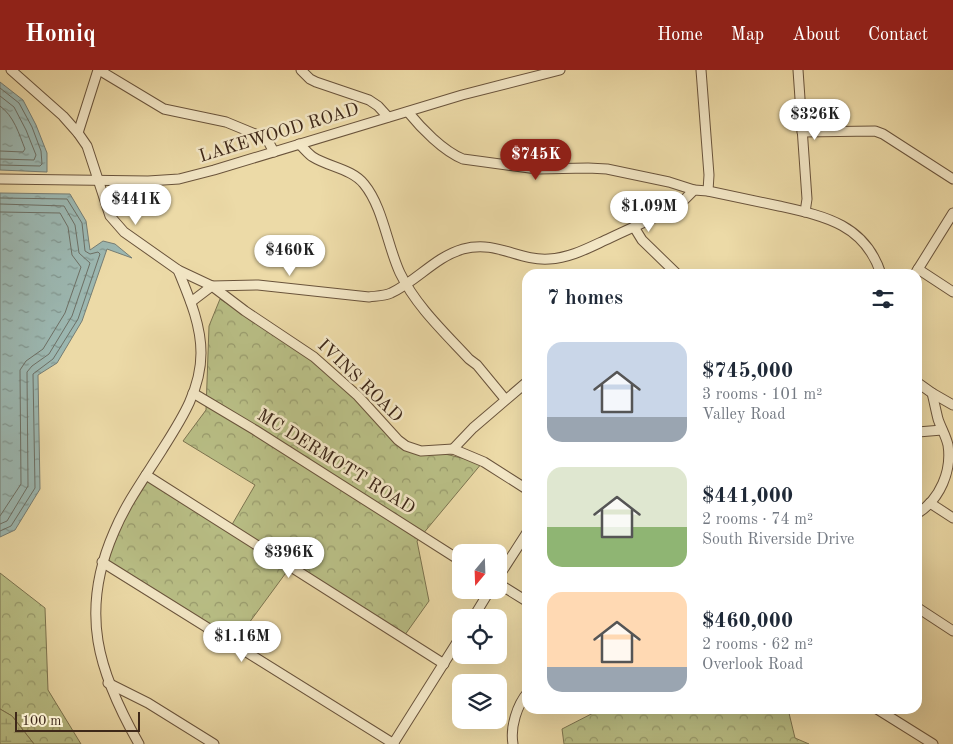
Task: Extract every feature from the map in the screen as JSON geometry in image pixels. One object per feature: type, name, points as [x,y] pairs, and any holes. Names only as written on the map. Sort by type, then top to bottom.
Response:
[{"type":"street","name":"IVINS ROAD","points":[[11,70],[63,116],[78,133],[87,146],[105,206],[116,224],[139,243],[178,270],[212,286],[331,370],[402,443],[421,451],[453,449],[484,462],[522,486]]},
{"type":"street","points":[[78,133],[98,70],[164,109],[226,122],[260,136],[268,141],[274,152]]},
{"type":"street","points":[[301,70],[316,82],[369,100],[388,117]]},
{"type":"street","name":"LAKEWOOD ROAD","points":[[0,179],[148,181],[178,179],[214,170],[504,83],[560,70]]},
{"type":"street","points":[[701,70],[709,175],[708,191]]},
{"type":"street","points":[[798,70],[807,199],[804,212]]},
{"type":"street","points":[[408,112],[452,154],[463,158],[537,169],[607,169],[669,182],[694,190],[708,191],[827,217],[851,230],[872,253],[879,269]]},
{"type":"street","points":[[802,132],[875,131],[883,134],[953,179]]},
{"type":"street","points":[[299,144],[313,157],[350,173],[361,180],[366,186],[374,200],[399,271],[412,297],[469,359],[477,365],[505,399]]},
{"type":"street","points":[[191,302],[212,286],[258,285],[369,297],[392,293],[439,260],[464,249],[483,246],[498,248],[537,259],[562,258],[678,206],[694,190]]},
{"type":"street","points":[[918,269],[953,213]]},
{"type":"street","points":[[634,227],[642,240],[672,269]]},
{"type":"street","points":[[139,744],[108,683],[100,656],[96,618],[102,562],[114,530],[188,407],[199,374],[200,332],[191,302],[178,270]]},
{"type":"street","points":[[922,275],[953,292]]},
{"type":"street","points":[[453,449],[473,428],[522,386]]},
{"type":"street","points":[[922,386],[953,405]]},
{"type":"street","name":"MC DERMOTT ROAD","points":[[193,393],[452,554]]},
{"type":"street","points":[[922,510],[930,503],[942,485],[948,466],[948,443],[942,430],[932,393]]},
{"type":"street","points":[[922,432],[942,430]]},
{"type":"street","points":[[146,475],[444,664]]},
{"type":"street","points":[[930,503],[953,518]]},
{"type":"street","points":[[508,562],[522,540]]},
{"type":"street","points":[[102,562],[393,744],[452,651]]},
{"type":"street","points":[[508,590],[522,598]]},
{"type":"street","points":[[922,611],[953,631]]},
{"type":"street","points":[[108,683],[148,703],[214,744]]},
{"type":"street","points":[[513,744],[516,716],[522,700]]},
{"type":"street","points":[[885,714],[933,744]]},
{"type":"green space","points":[[220,299],[327,367],[396,442],[482,463],[417,541],[429,601],[402,639],[288,570],[235,642],[102,560],[145,476],[230,528],[255,485],[183,441],[206,410],[209,326]]},
{"type":"green space","points":[[0,573],[45,608],[48,690],[81,744],[34,744],[12,716],[0,709]]},
{"type":"green space","points":[[0,709],[12,716],[34,744],[0,744]]},
{"type":"green space","points":[[591,714],[789,714],[795,738],[809,744],[564,744],[562,729]]},
{"type":"water","points":[[0,82],[23,100],[36,125],[47,153],[47,172],[0,170]]},
{"type":"water","points":[[0,193],[70,194],[86,221],[90,250],[103,241],[115,244],[132,258],[107,249],[82,321],[57,363],[38,375],[40,489],[15,530],[0,537]]}]
